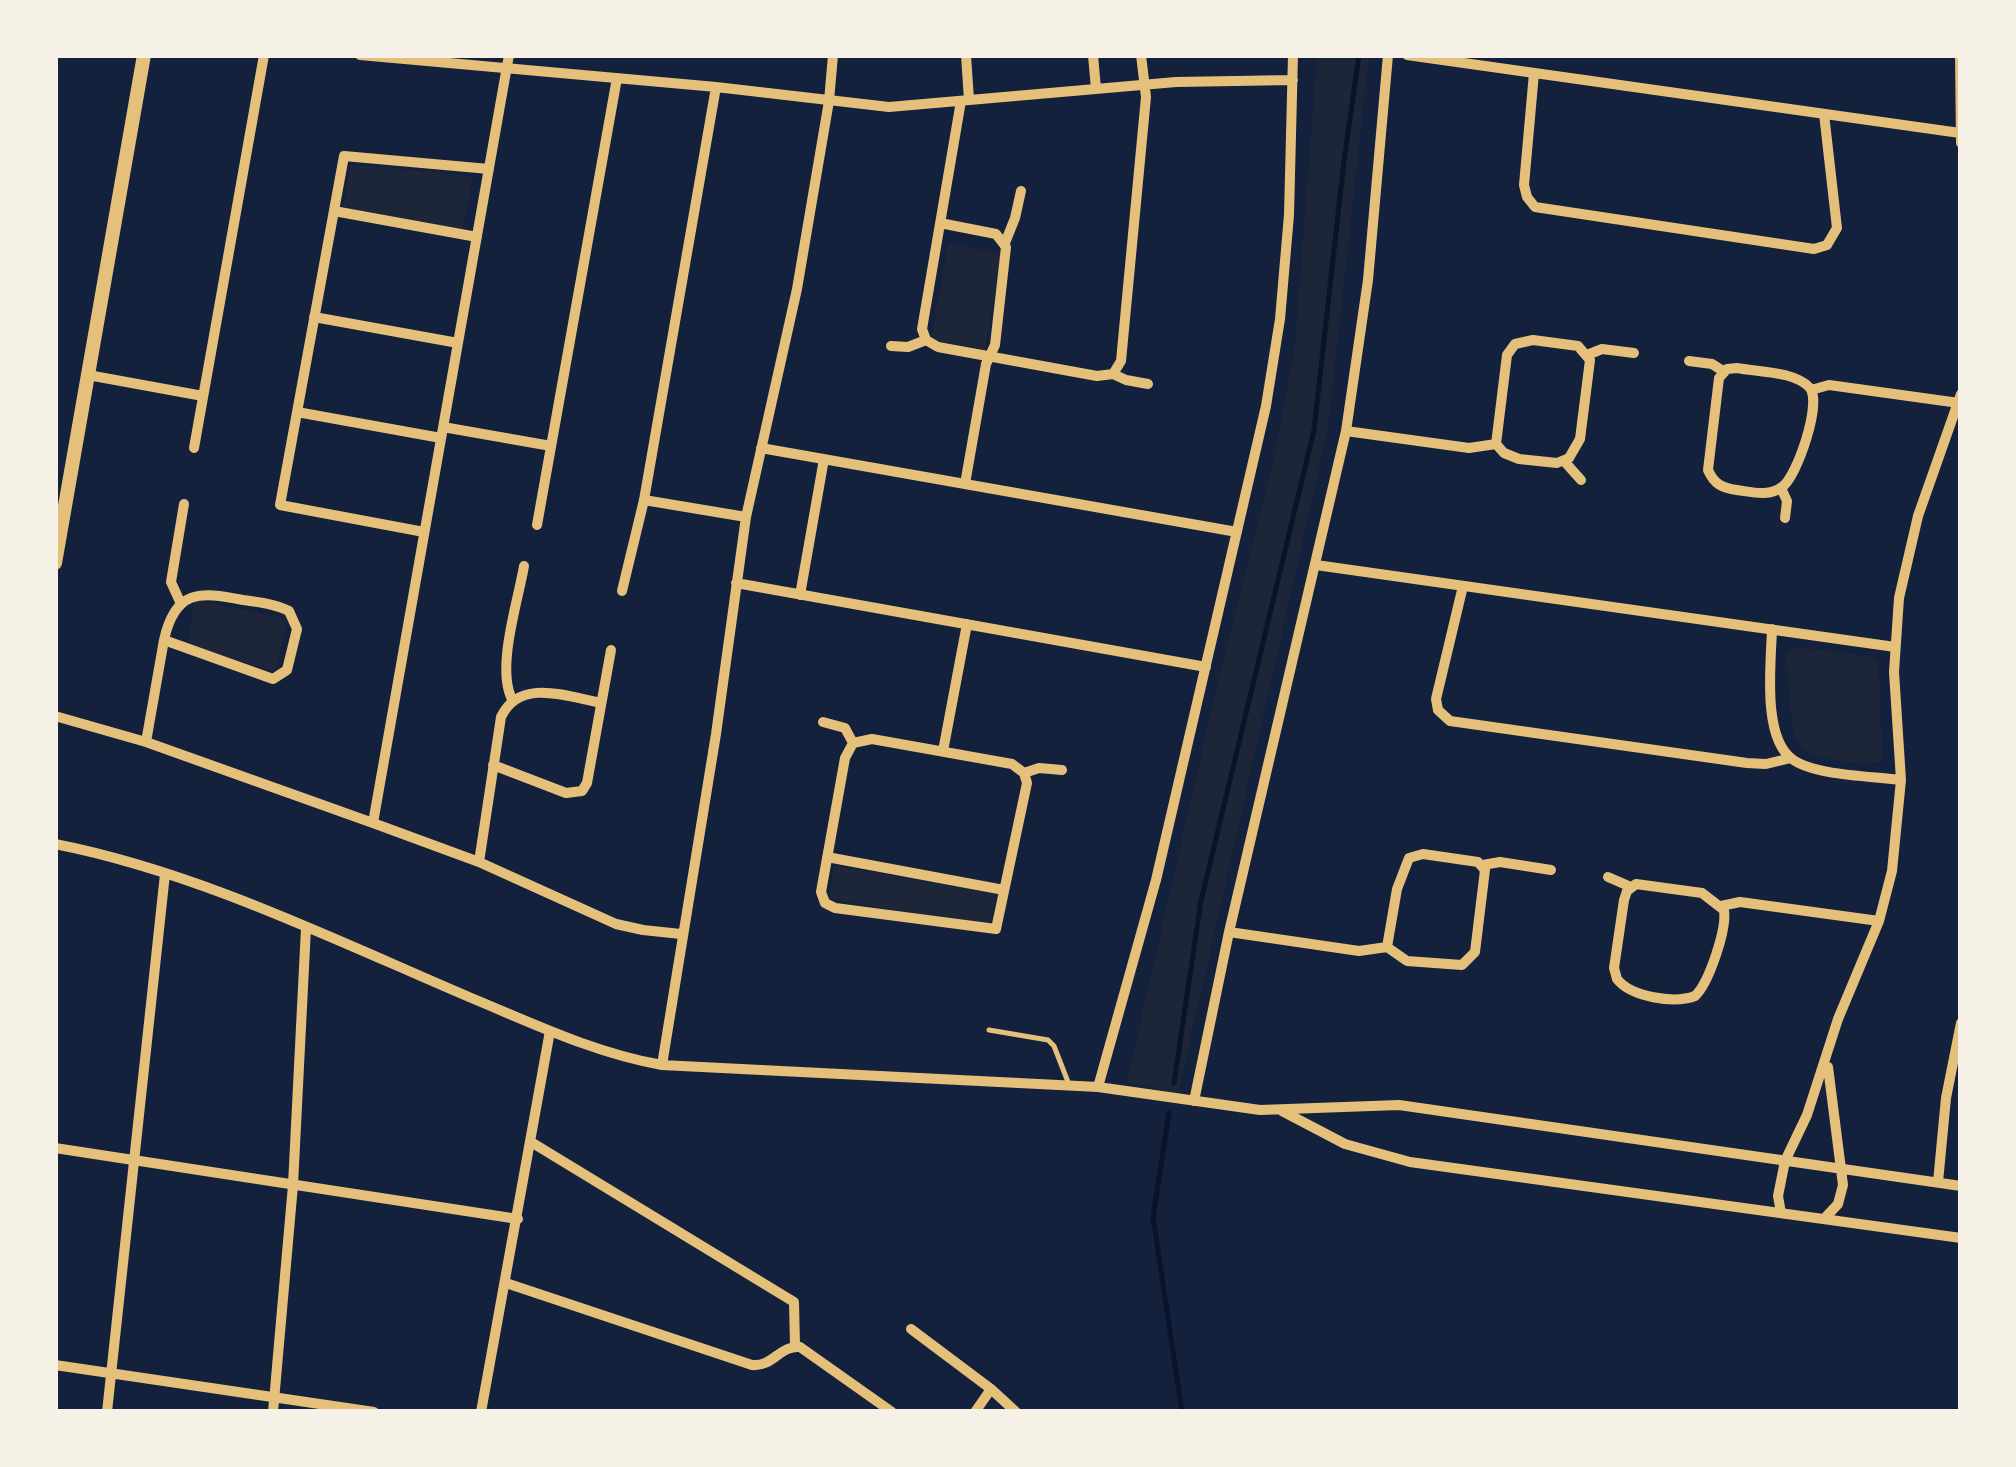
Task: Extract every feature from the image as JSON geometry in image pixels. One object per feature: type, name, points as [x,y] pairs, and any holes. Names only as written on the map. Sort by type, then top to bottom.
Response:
[{"type":"street","points":[[55,562],[144,55]]},
{"type":"street","points":[[194,448],[264,55]]},
{"type":"street","points":[[360,55],[889,107],[1208,80],[1293,80]]},
{"type":"street","points":[[374,822],[508,55]]},
{"type":"street","points":[[662,1065],[716,734],[746,517],[797,289],[830,101],[833,55]]},
{"type":"street","points":[[966,55],[965,101],[922,329],[926,340],[933,346],[1097,376],[1113,374],[1148,384]]},
{"type":"street","points":[[1093,55],[1096,89]]},
{"type":"street","points":[[1113,374],[1121,361],[1146,97],[1140,55]]},
{"type":"street","points":[[1098,1087],[1156,880],[1266,406],[1280,319],[1289,214],[1293,55]]},
{"type":"street","points":[[1194,1101],[1346,431],[1368,280],[1388,55]]},
{"type":"street","points":[[1407,55],[1824,114],[1960,138],[1960,55]]},
{"type":"street","points":[[1534,73],[1524,185],[1530,203],[1547,211],[1814,248],[1832,241],[1837,228],[1824,114]]},
{"type":"street","points":[[537,525],[617,78]]},
{"type":"street","points":[[622,591],[644,500],[716,87]]},
{"type":"street","points":[[424,532],[280,505],[314,318],[344,156],[490,169]]},
{"type":"street","points":[[965,484],[995,345],[1005,243],[1016,218],[1021,191]]},
{"type":"street","points":[[334,211],[477,237]]},
{"type":"street","points":[[940,223],[996,234],[1005,243]]},
{"type":"street","points":[[314,318],[458,343]]},
{"type":"street","points":[[890,346],[908,348],[926,340]]},
{"type":"street","points":[[1346,431],[1469,448],[1496,444],[1511,457],[1550,463],[1564,461],[1578,446],[1591,366],[1588,354],[1572,345],[1532,340],[1515,344],[1507,355],[1496,444]]},
{"type":"street","points":[[1588,354],[1602,349],[1634,353]]},
{"type":"street","points":[[1689,361],[1712,364],[1723,372]]},
{"type":"street","points":[[1737,368],[1788,377],[1811,390],[1814,412],[1794,472],[1781,488],[1768,493],[1718,485],[1710,476],[1708,464],[1718,382],[1723,372],[1737,368]]},
{"type":"street","points":[[88,375],[203,396]]},
{"type":"street","points":[[1781,1213],[1778,1196],[1786,1160],[1807,1115],[1838,1018],[1879,921],[1896,846],[1901,780],[1895,647],[1899,598],[1909,547],[1960,399],[1829,385],[1811,390]]},
{"type":"street","points":[[297,412],[551,446]]},
{"type":"street","points":[[760,448],[1237,532]]},
{"type":"street","points":[[800,595],[824,459]]},
{"type":"street","points":[[1564,461],[1581,480]]},
{"type":"street","points":[[1781,488],[1787,501],[1785,518]]},
{"type":"street","points":[[644,500],[746,517]]},
{"type":"street","points":[[180,604],[171,582],[184,504]]},
{"type":"street","points":[[1316,565],[1895,647]]},
{"type":"street","points":[[513,702],[506,687],[506,668],[524,566]]},
{"type":"street","points":[[736,584],[1206,667]]},
{"type":"street","points":[[1463,586],[1436,698],[1441,715],[1456,723],[1747,763],[1766,764],[1791,758]]},
{"type":"street","points":[[146,742],[164,640],[170,618],[180,604],[210,594],[278,606],[293,616],[297,629],[289,665],[278,677],[267,678],[164,640]]},
{"type":"street","points":[[943,752],[966,624]]},
{"type":"street","points":[[1772,630],[1774,724],[1791,758],[1816,768],[1901,780]]},
{"type":"street","points":[[493,765],[566,793],[578,793],[587,782],[611,650]]},
{"type":"street","points":[[478,862],[501,717],[513,702],[534,692],[601,703]]},
{"type":"street","points":[[55,716],[146,742],[374,822],[478,862],[616,924],[682,934]]},
{"type":"street","points":[[823,722],[845,728],[854,743]]},
{"type":"street","points":[[872,738],[943,752],[1012,764],[1024,773],[1027,783],[996,929],[834,908],[824,903],[821,892],[845,758],[854,743],[872,738]]},
{"type":"street","points":[[1024,773],[1039,768],[1062,770]]},
{"type":"street","points":[[55,844],[100,853],[165,874],[306,928],[550,1031],[617,1056],[662,1065],[1098,1087],[1281,1110],[1399,1105],[1961,1186]]},
{"type":"street","points":[[1386,947],[1397,889],[1413,856],[1551,870]]},
{"type":"street","points":[[828,858],[1004,890]]},
{"type":"street","points":[[1230,932],[1358,951],[1386,947],[1408,960],[1450,966],[1467,962],[1476,946],[1485,876],[1482,865]]},
{"type":"street","points":[[107,1412],[165,874]]},
{"type":"street","points":[[1608,877],[1631,887]]},
{"type":"street","points":[[1721,906],[1725,920],[1699,993],[1684,999],[1633,992],[1620,984],[1614,968],[1625,895],[1631,887],[1642,883],[1694,891],[1721,906],[1747,902],[1879,921]]},
{"type":"street","points":[[273,1412],[293,1185],[306,928]]},
{"type":"street","points":[[1938,1182],[1961,1022]]},
{"type":"street","points":[[481,1412],[550,1031]]},
{"type":"street","points":[[1824,1219],[1838,1204],[1843,1185],[1827,1056]]},
{"type":"street","points":[[1281,1110],[1326,1136],[1384,1156],[1961,1238]]},
{"type":"street","points":[[531,1142],[794,1302],[795,1346]]},
{"type":"street","points":[[55,1148],[518,1219]]},
{"type":"street","points":[[506,1283],[752,1365],[767,1364],[786,1348],[795,1346],[892,1412]]},
{"type":"street","points":[[911,1329],[1016,1412]]},
{"type":"street","points":[[55,1365],[374,1412]]},
{"type":"street","points":[[975,1412],[991,1390]]},
{"type":"lane","points":[[990,1030],[1048,1040],[1070,1087]]},
{"type":"shaded area","points":[[1317,55],[1369,55],[1328,429],[1178,1094],[1127,1082],[1218,681],[1275,452],[1295,345]]},
{"type":"shaded area","points":[[350,164],[473,176],[463,230],[343,207]]},
{"type":"shaded area","points":[[948,244],[1002,253],[985,350],[931,340]]},
{"type":"shaded area","points":[[194,600],[288,619],[275,672],[188,644]]},
{"type":"shaded area","points":[[1795,647],[1873,657],[1879,666],[1882,761],[1857,763],[1824,758],[1800,745],[1793,734],[1786,653]]},
{"type":"shaded area","points":[[834,866],[996,892],[990,926],[828,899]]},
{"type":"waterway","points":[[1174,1083],[1201,901],[1314,430],[1359,55]]},
{"type":"waterway","points":[[1169,1113],[1153,1217],[1182,1412]]}]
